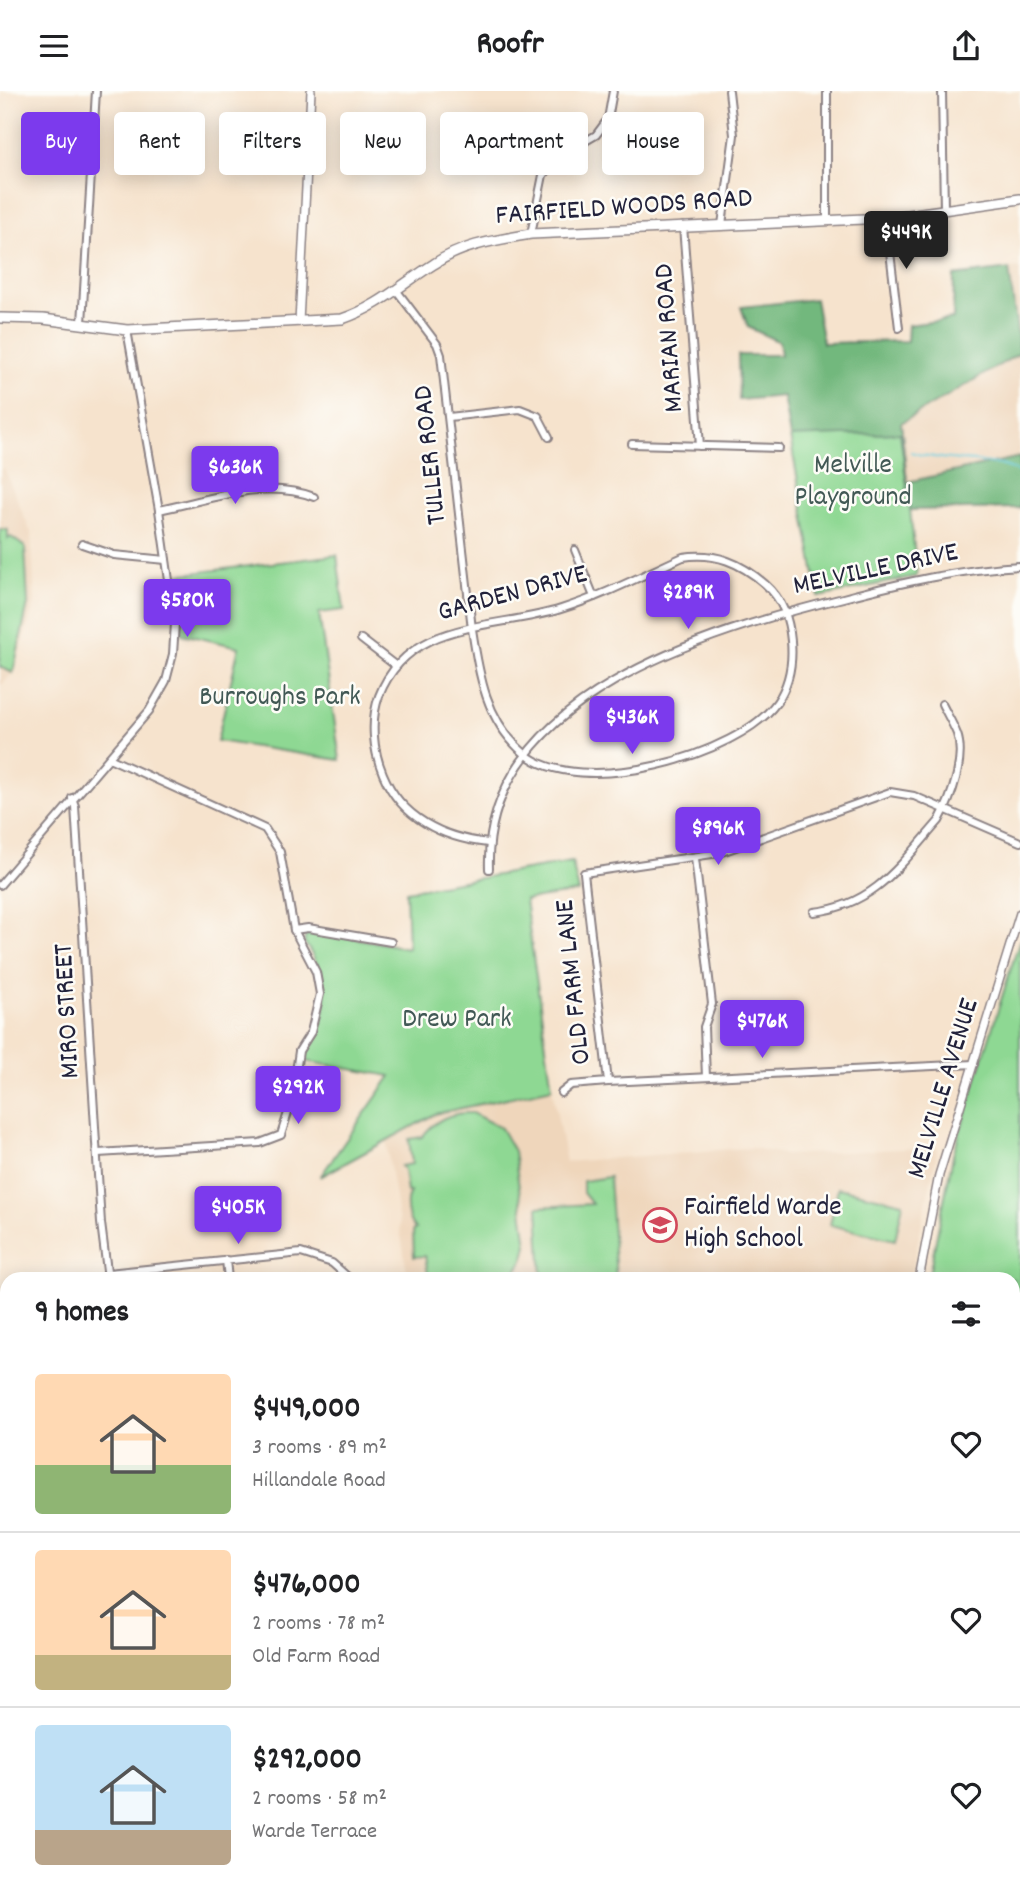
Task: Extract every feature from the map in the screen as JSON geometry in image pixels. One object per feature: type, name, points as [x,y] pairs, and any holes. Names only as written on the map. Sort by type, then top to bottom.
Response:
[{"type":"main road","name":"FAIRFIELD WOODS ROAD","points":[[0,318],[82,323],[127,330],[342,319],[369,310],[435,263],[478,242],[531,235],[683,226],[886,218],[1020,199]]},
{"type":"street","points":[[82,323],[96,91]]},
{"type":"street","points":[[299,322],[311,91]]},
{"type":"street","points":[[531,235],[543,175],[560,156],[596,135],[607,119],[614,91]]},
{"type":"street","points":[[722,225],[734,135],[729,91]]},
{"type":"street","points":[[827,91],[827,219]]},
{"type":"street","points":[[942,91],[944,210]]},
{"type":"street","points":[[886,218],[899,328]]},
{"type":"street","name":"MARIAN ROAD","points":[[683,226],[700,446]]},
{"type":"street","name":"TULLER ROAD","points":[[397,291],[436,344],[442,362],[472,629],[487,704],[508,736],[525,755]]},
{"type":"street","points":[[0,885],[149,711],[166,681],[173,654],[175,623],[159,510],[127,330]]},
{"type":"street","points":[[449,417],[520,409],[538,416],[550,437]]},
{"type":"street","points":[[632,444],[779,448]]},
{"type":"street","points":[[159,510],[226,493],[294,490],[314,497]]},
{"type":"street","points":[[82,544],[114,555],[166,560]]},
{"type":"street","points":[[575,550],[594,597]]},
{"type":"street","name":"GARDEN DRIVE","points":[[488,843],[441,832],[409,814],[394,795],[380,763],[373,729],[376,704],[385,681],[418,645],[442,635],[538,616],[594,597],[683,557],[708,556],[727,559],[749,570],[771,589],[786,612]]},
{"type":"street","name":"MELVILLE DRIVE","points":[[489,869],[488,843],[501,798],[525,755],[584,700],[640,666],[709,637],[786,612],[949,575],[1020,566]]},
{"type":"street","points":[[525,755],[554,769],[598,775],[695,755],[726,739],[767,713],[785,689],[793,663],[786,612]]},
{"type":"street","points":[[361,639],[396,666]]},
{"type":"street","points":[[814,912],[833,910],[872,893],[894,873],[945,809],[960,755],[958,736],[942,704]]},
{"type":"street","points":[[98,1153],[260,1143],[281,1135],[292,1100],[299,1051],[311,1032],[320,995],[316,972],[294,930],[280,852],[265,829],[109,758]]},
{"type":"street","name":"OLD FARM LANE","points":[[608,1082],[584,873],[719,853],[890,792],[914,796],[1020,842]]},
{"type":"street","name":"MIRO STREET","points":[[72,798],[75,806],[83,899],[101,1223],[107,1272]]},
{"type":"street","points":[[695,858],[712,1004],[704,1027],[706,1077]]},
{"type":"street","name":"MELVILLE AVENUE","points":[[920,1272],[939,1175],[1020,913]]},
{"type":"street","points":[[294,930],[308,928],[391,942]]},
{"type":"street","points":[[561,1093],[571,1085],[608,1082],[974,1064]]},
{"type":"street","points":[[139,1272],[301,1253],[318,1256],[342,1272]]},
{"type":"street","points":[[226,1261],[227,1272]]},
{"type":"shaded area","points":[[1020,268],[1020,457],[907,483],[901,423],[1019,353],[1009,269]]},
{"type":"shaded area","points":[[4,468],[31,533],[35,602],[13,673],[0,686],[0,470]]},
{"type":"shaded area","name":"Fairfield Warde High School","points":[[552,1088],[566,1162],[754,1148],[786,1155],[938,1147],[911,1272],[407,1272],[386,1141],[435,1114]]},
{"type":"green space","points":[[1009,269],[1020,353],[901,423],[907,482],[1020,457],[1020,508],[910,510],[900,433],[790,437],[783,396],[739,400],[738,355],[781,355],[779,342],[748,327],[741,307],[815,299],[823,343],[907,341],[908,325],[953,319],[954,276]]},
{"type":"green space","name":"Melville Playground","points":[[901,423],[917,576],[819,597],[790,437]]},
{"type":"green space","points":[[0,529],[8,530],[8,539],[11,537],[25,547],[28,604],[13,673],[0,667]]},
{"type":"green space","name":"Burroughs Park","points":[[337,555],[344,610],[319,613],[340,760],[217,741],[239,647],[182,634],[175,575]]},
{"type":"green space","name":"Drew Park","points":[[572,862],[579,892],[525,900],[552,1088],[435,1114],[320,1177],[391,1076],[304,1061],[325,1007],[324,985],[304,942],[306,935],[316,931],[408,948],[406,891]]},
{"type":"green space","points":[[1020,939],[1020,1272],[929,1272],[954,1151]]},
{"type":"green space","points":[[472,1113],[501,1128],[514,1151],[527,1245],[524,1258],[515,1272],[428,1272],[425,1256],[414,1257],[413,1230],[416,1229],[409,1217],[407,1201],[410,1192],[407,1192],[401,1166],[412,1164],[409,1139],[422,1137],[444,1118]]},
{"type":"green space","points":[[609,1177],[616,1272],[542,1272],[538,1207],[592,1204],[583,1193],[583,1181]]},
{"type":"green space","points":[[838,1188],[903,1203],[895,1240],[830,1225]]},
{"type":"waterway","points":[[911,452],[997,464],[1020,473]]},
{"type":"place","name":"Fairfield Warde High School","points":[[660,1225]]}]
